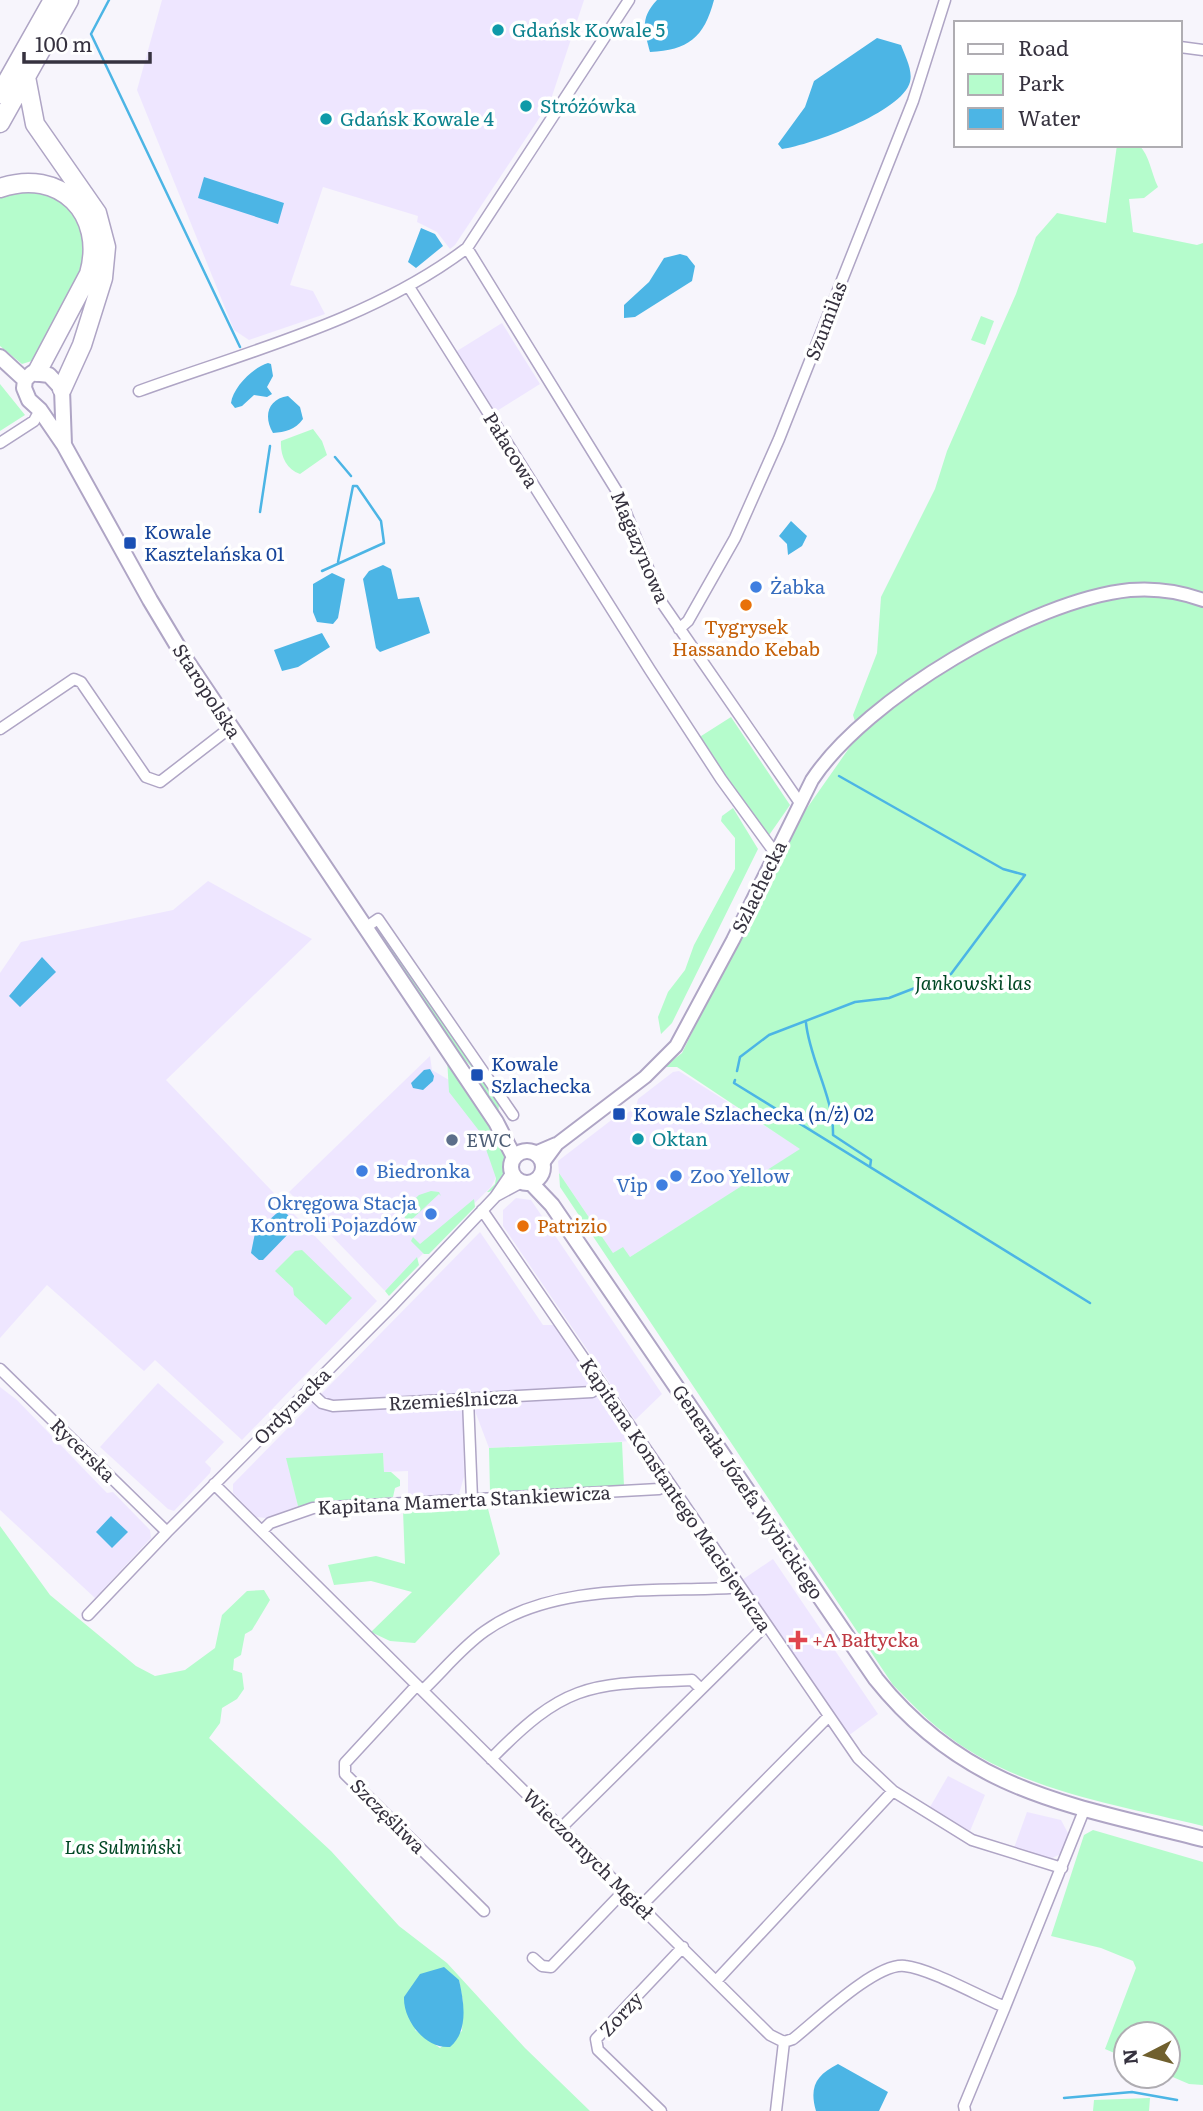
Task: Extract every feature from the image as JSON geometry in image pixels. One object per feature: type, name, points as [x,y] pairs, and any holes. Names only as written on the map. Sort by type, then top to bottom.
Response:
[{"type":"highway","points":[[0,94],[53,0]]},
{"type":"highway","points":[[0,123],[69,0]]},
{"type":"highway","points":[[26,78],[35,124],[97,213],[106,247],[103,278],[82,345],[61,395]]},
{"type":"highway","points":[[0,188],[30,182],[56,188],[80,206],[88,219],[92,234],[93,256],[89,274],[31,376]]},
{"type":"main road","points":[[0,357],[31,376],[49,375],[61,395],[65,411],[64,445]]},
{"type":"main road","points":[[31,376],[25,393],[40,410],[52,408],[61,395]]},
{"type":"main road","name":"Staropolska","points":[[40,410],[64,445],[155,608],[231,727],[528,1167]]},
{"type":"main road","name":"Generała Józefa Wybickiego","points":[[528,1167],[894,1701],[925,1730],[984,1772],[1024,1791],[1203,1839]]},
{"type":"street","points":[[139,391],[291,337],[409,287],[467,248],[629,0]]},
{"type":"street","name":"Szumilas","points":[[679,629],[688,621],[735,538],[779,439],[913,102],[945,0]]},
{"type":"street","points":[[1182,47],[1203,50]]},
{"type":"street","name":"Magazynowa","points":[[467,248],[618,493],[649,576],[679,629],[800,803]]},
{"type":"street","name":"Pałacowa","points":[[409,287],[650,670],[728,790],[775,853]]},
{"type":"street","points":[[0,443],[34,421],[40,410]]},
{"type":"street","name":"Szlachecka","points":[[528,1167],[645,1077],[676,1046],[800,803],[825,761],[853,731],[927,676],[977,647],[1056,610],[1113,593],[1158,589],[1203,600]]},
{"type":"street","points":[[0,729],[74,679],[81,682],[146,777],[160,782],[231,727]]},
{"type":"street","points":[[365,928],[378,919],[513,1115]]},
{"type":"street","points":[[496,1122],[500,1119],[503,1101]]},
{"type":"street","name":"Ordynacka","points":[[88,1615],[482,1210],[528,1167]]},
{"type":"street","name":"Kapitana Konstantego Maciejewicza","points":[[482,1210],[827,1717],[858,1758],[893,1791],[972,1840],[1062,1868]]},
{"type":"street","name":"Rycerska","points":[[0,1369],[167,1532]]},
{"type":"street","name":"Rzemieślnicza","points":[[308,1390],[322,1403],[333,1406],[592,1392],[602,1385]]},
{"type":"street","points":[[468,1399],[472,1499]]},
{"type":"street","name":"Kapitana Mamerta Stankiewicza","points":[[262,1531],[270,1523],[313,1508],[659,1489],[669,1483]]},
{"type":"street","name":"Wieczornych Mgieł","points":[[214,1484],[770,2035],[784,2042]]},
{"type":"street","name":"Szczęśliwa","points":[[484,1911],[345,1774],[345,1763],[420,1687],[484,1631],[542,1603],[569,1596],[730,1588],[737,1583]]},
{"type":"street","points":[[562,1828],[765,1626]]},
{"type":"street","points":[[492,1759],[531,1720],[587,1688],[615,1683],[692,1680],[700,1688]]},
{"type":"street","points":[[641,1906],[827,1717]]},
{"type":"street","points":[[717,1980],[893,1791]]},
{"type":"street","points":[[965,2111],[964,2106],[1085,1808]]},
{"type":"street","points":[[533,1958],[542,1966],[551,1967],[624,1891]]},
{"type":"street","name":"Zorzy","points":[[661,2111],[598,2049],[596,2039],[683,1947]]},
{"type":"street","points":[[776,2111],[784,2042],[793,2039],[874,1976],[898,1966],[916,1969],[1004,2007]]},
{"type":"shaded area","points":[[162,0],[584,0],[550,102],[455,245],[450,249],[437,232],[417,222],[418,216],[323,187],[290,285],[313,291],[325,314],[249,340],[234,330],[137,90]]},
{"type":"shaded area","points":[[502,323],[540,384],[492,414],[458,358],[457,351]]},
{"type":"shaded area","points":[[208,881],[312,939],[166,1080],[377,1301],[242,1440],[155,1360],[144,1371],[47,1285],[0,1338],[0,973],[21,942],[173,910]]},
{"type":"shaded area","points":[[430,1056],[432,1070],[449,1080],[493,1145],[498,1173],[491,1187],[385,1291],[289,1192]]},
{"type":"shaded area","points":[[679,1071],[801,1149],[630,1257],[613,1253],[559,1173],[558,1161],[618,1115],[626,1114],[636,1107],[638,1099],[673,1072]]},
{"type":"shaded area","points":[[516,1198],[531,1200],[662,1394],[635,1420],[503,1226],[503,1210]]},
{"type":"shaded area","points":[[480,1232],[543,1325],[555,1325],[633,1441],[489,1448],[475,1411],[463,1412],[464,1477],[459,1494],[408,1497],[408,1471],[384,1472],[383,1454],[287,1459],[298,1506],[266,1518],[256,1517],[233,1493],[233,1484]]},
{"type":"shaded area","points":[[158,1383],[224,1442],[205,1462],[211,1468],[210,1473],[174,1511],[168,1509],[100,1447]]},
{"type":"shaded area","points":[[0,1387],[17,1400],[107,1493],[113,1492],[150,1530],[151,1538],[95,1598],[0,1510]]},
{"type":"shaded area","points":[[773,1559],[878,1714],[848,1736],[742,1580]]},
{"type":"shaded area","points":[[948,1776],[985,1795],[970,1831],[930,1807]]},
{"type":"shaded area","points":[[1027,1812],[1061,1820],[1069,1835],[1061,1854],[1052,1858],[1014,1848]]},
{"type":"green space","name":"Jankowski las","points":[[1117,147],[1141,147],[1158,187],[1144,198],[1129,199],[1133,232],[1197,245],[1203,243],[1203,1826],[1105,1803],[1009,1772],[952,1739],[893,1685],[560,1187],[559,1173],[613,1253],[623,1247],[630,1257],[800,1149],[677,1067],[664,1067],[682,1053],[793,828],[859,734],[853,715],[877,653],[881,597],[935,489],[947,451],[1016,294],[1036,237],[1057,213],[1106,223]]},
{"type":"green space","points":[[46,189],[80,214],[89,256],[38,359],[22,364],[0,346],[0,192]]},
{"type":"green space","points":[[981,316],[994,321],[985,345],[971,340]]},
{"type":"green space","points":[[0,384],[25,415],[0,431]]},
{"type":"green space","points":[[313,429],[322,441],[327,455],[300,474],[291,469],[285,461],[281,441]]},
{"type":"green space","points":[[731,717],[790,805],[765,841],[698,738]]},
{"type":"green space","points":[[733,808],[758,849],[672,1023],[661,1034],[658,1017],[668,992],[685,970],[694,945],[735,869],[735,838],[721,821],[722,816]]},
{"type":"green space","points":[[379,926],[499,1104],[498,1115],[474,1070],[452,1048],[374,930]]},
{"type":"green space","points":[[447,1058],[481,1106],[502,1146],[505,1164],[502,1180],[489,1192],[496,1178],[480,1132],[449,1092]]},
{"type":"green space","points":[[431,1191],[439,1192],[441,1196],[439,1194],[409,1222],[405,1220],[404,1209],[419,1195]]},
{"type":"green space","points":[[474,1199],[475,1207],[429,1254],[424,1254],[411,1241],[413,1237],[420,1244]]},
{"type":"green space","points":[[302,1250],[352,1298],[326,1325],[294,1295],[293,1288],[275,1271],[295,1251]]},
{"type":"green space","points":[[417,1257],[419,1265],[389,1296],[385,1291]]},
{"type":"green space","points":[[622,1442],[624,1486],[490,1492],[489,1448]]},
{"type":"green space","points":[[383,1453],[384,1472],[391,1472],[400,1480],[400,1486],[395,1488],[393,1497],[298,1506],[286,1458]]},
{"type":"green space","points":[[487,1505],[500,1554],[415,1643],[390,1641],[371,1632],[412,1592],[371,1581],[334,1585],[328,1565],[376,1556],[405,1564],[403,1510]]},
{"type":"green space","name":"Las Sulmiński","points":[[0,1526],[50,1595],[136,1666],[155,1676],[185,1670],[215,1648],[222,1615],[247,1591],[264,1590],[270,1600],[252,1630],[245,1634],[241,1655],[234,1659],[233,1670],[242,1673],[244,1689],[237,1699],[222,1708],[220,1723],[209,1738],[331,1851],[399,1926],[447,1963],[525,2048],[590,2111],[0,2111]],"holes":[[[459,1980],[463,2002],[462,2031],[440,2048],[415,2030]]]},
{"type":"green space","points":[[1093,1830],[1203,1862],[1203,2085],[1182,2081],[1182,2020],[1116,2020],[1136,1968],[1133,1961],[1101,1948],[1051,1936],[1084,1835]]},
{"type":"green space","points":[[1112,2031],[1112,2052],[1105,2049]]},
{"type":"green space","points":[[1150,2098],[1149,2111],[1093,2111],[1094,2100]]},
{"type":"water","points":[[657,0],[714,0],[705,24],[693,40],[675,48],[650,52],[645,24],[648,13]]},
{"type":"water","points":[[877,38],[901,45],[910,73],[910,82],[903,93],[891,105],[854,125],[813,141],[782,149],[778,144],[805,107],[814,81]]},
{"type":"water","points":[[204,177],[284,203],[278,224],[198,198]]},
{"type":"water","points":[[421,228],[435,234],[443,246],[416,268],[408,262]]},
{"type":"water","points":[[680,254],[687,256],[695,266],[692,281],[635,317],[624,318],[624,305],[649,282],[664,258]]},
{"type":"water","points":[[271,364],[273,376],[267,387],[272,394],[267,397],[254,395],[242,406],[235,408],[231,403],[239,385],[256,369]]},
{"type":"water","points":[[288,396],[300,407],[303,419],[290,430],[273,433],[268,420],[269,409],[276,401]]},
{"type":"water","points":[[791,521],[807,536],[802,546],[788,555],[787,544],[779,536]]},
{"type":"water","points":[[383,565],[391,569],[398,599],[419,597],[430,633],[380,652],[376,648],[363,579],[369,571]]},
{"type":"water","points":[[332,573],[345,579],[338,618],[333,624],[317,622],[313,612],[313,584]]},
{"type":"water","points":[[322,633],[330,647],[298,667],[282,671],[274,650]]},
{"type":"water","points":[[42,957],[56,972],[20,1007],[9,996]]},
{"type":"water","points":[[430,1069],[434,1076],[433,1081],[423,1090],[413,1088],[411,1083],[424,1070]]},
{"type":"water","points":[[278,1212],[285,1212],[292,1219],[292,1230],[263,1260],[259,1260],[251,1253],[255,1233]]},
{"type":"water","points":[[111,1516],[128,1532],[112,1548],[96,1532]]},
{"type":"water","points":[[444,1967],[459,1980],[464,2016],[460,2033],[450,2047],[433,2043],[418,2032],[407,2015],[404,1997],[420,1974]]},
{"type":"water","points":[[838,2064],[888,2092],[879,2111],[816,2111],[813,2095],[816,2083],[824,2073]]},
{"type":"waterway","points":[[109,0],[91,34],[240,347]]},
{"type":"waterway","points":[[260,512],[270,446]]},
{"type":"waterway","points":[[335,457],[351,476]]},
{"type":"waterway","points":[[322,571],[384,543],[381,521],[357,486],[353,486],[338,562]]},
{"type":"waterway","points":[[839,776],[1003,869],[1025,875],[951,974],[943,975]]},
{"type":"waterway","points":[[737,1071],[740,1057],[769,1035],[855,1002],[889,998],[920,986]]},
{"type":"waterway","points":[[806,1023],[830,1107],[833,1135],[871,1160],[870,1167]]},
{"type":"waterway","points":[[735,1080],[734,1083],[1090,1303]]},
{"type":"waterway","points":[[1064,2098],[1132,2092],[1177,2100]]},
{"type":"place","name":"Gdańsk Kowale 5","points":[[498,30]]},
{"type":"place","name":"Stróżówka","points":[[526,106]]},
{"type":"place","name":"Gdańsk Kowale 4","points":[[326,119]]},
{"type":"place","name":"Kowale Kasztelańska 01","points":[[130,543]]},
{"type":"place","name":"Żabka","points":[[756,587]]},
{"type":"place","name":"Tygrysek Hassando Kebab","points":[[746,605]]},
{"type":"place","name":"Kowale Szlachecka","points":[[477,1075]]},
{"type":"place","name":"Kowale Szlachecka (n/ż) 02","points":[[619,1114]]},
{"type":"place","name":"Oktan","points":[[638,1139]]},
{"type":"place","name":"EWC","points":[[452,1140]]},
{"type":"place","name":"Biedronka","points":[[362,1171]]},
{"type":"place","name":"Zoo Yellow","points":[[676,1176]]},
{"type":"place","name":"Vip","points":[[662,1185]]},
{"type":"place","name":"Okręgowa Stacja Kontroli Pojazdów","points":[[431,1214]]},
{"type":"place","name":"Patrizio","points":[[523,1226]]},
{"type":"place","name":"+A Bałtycka","points":[[798,1640]]}]
